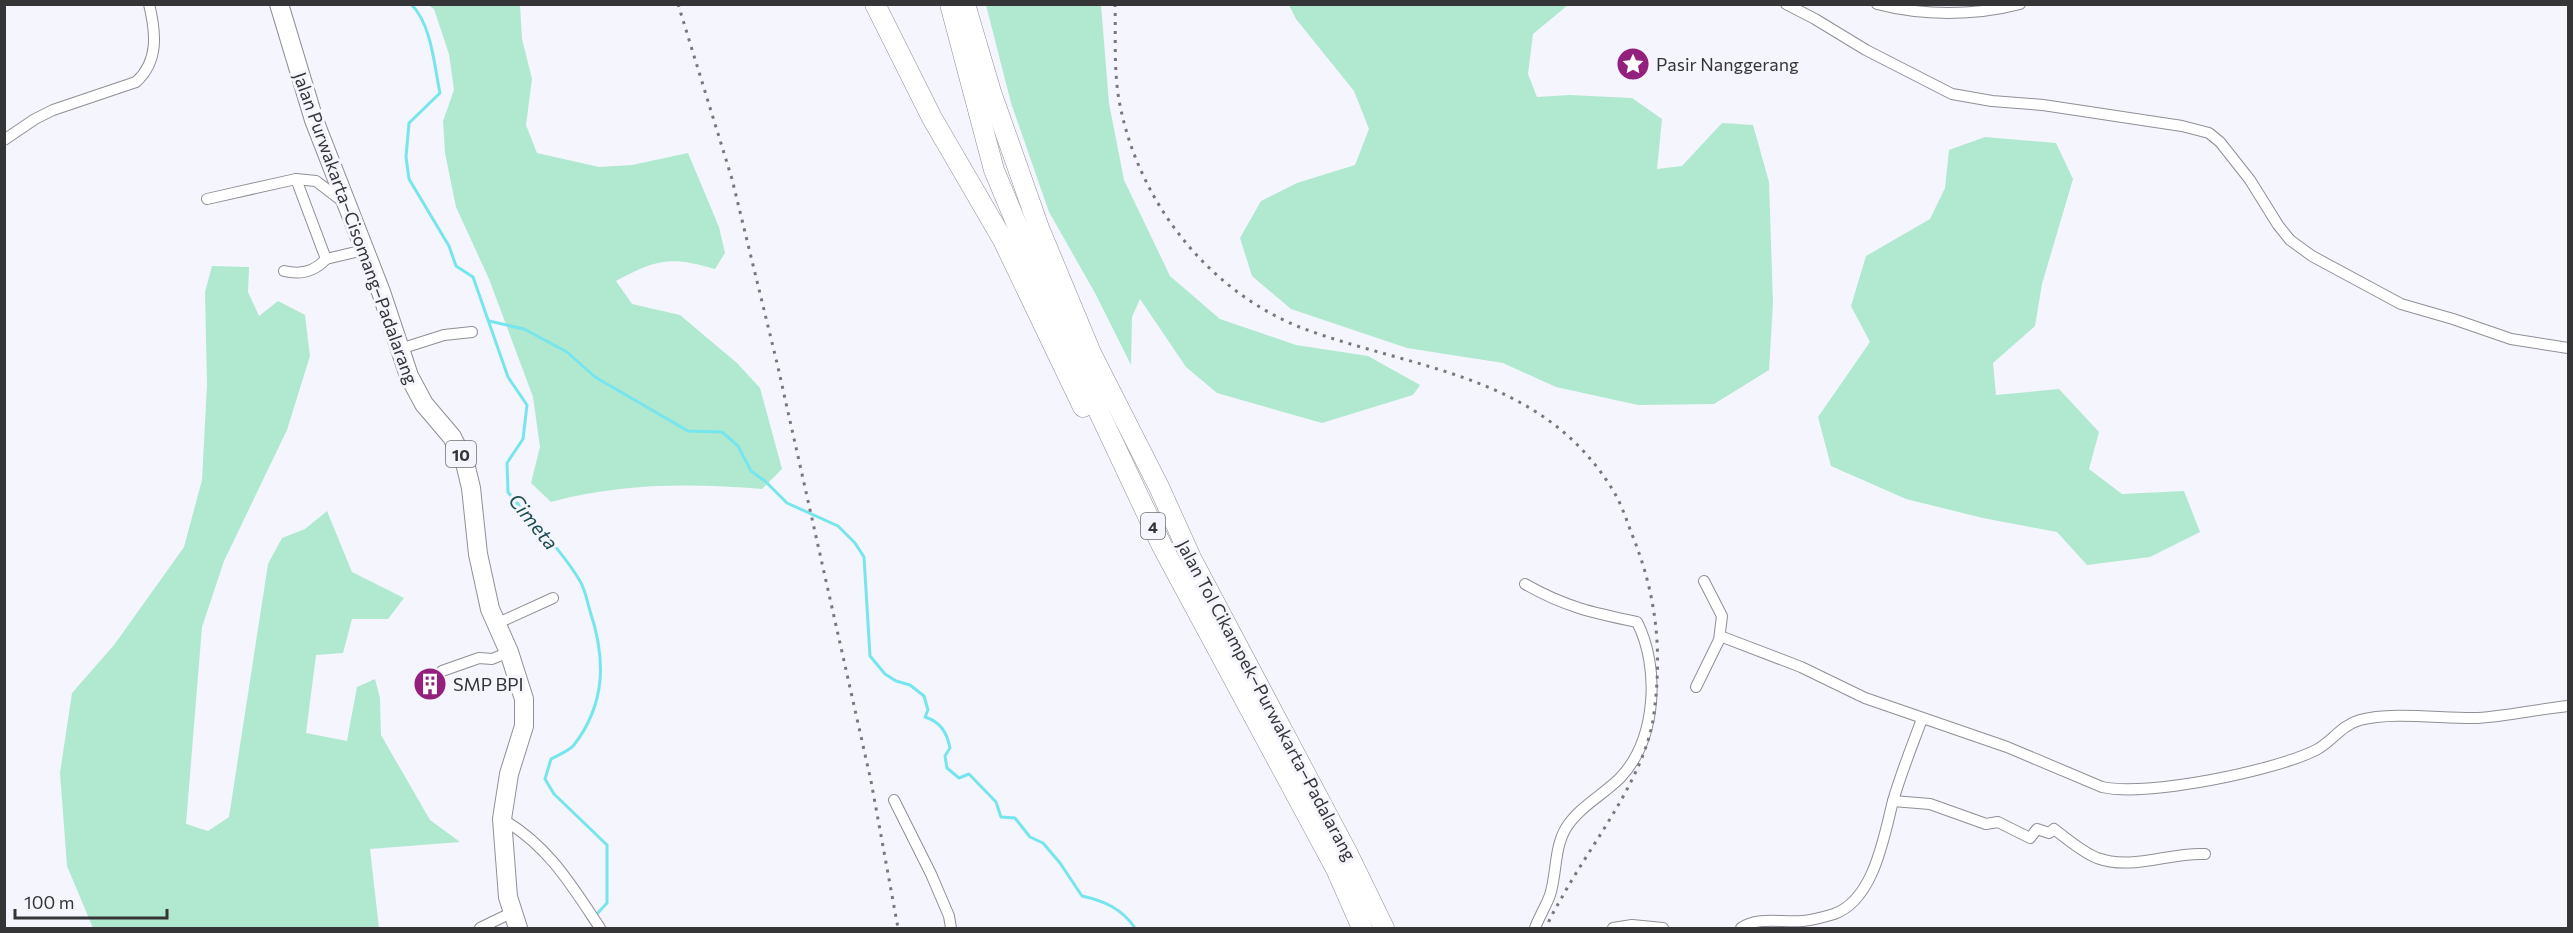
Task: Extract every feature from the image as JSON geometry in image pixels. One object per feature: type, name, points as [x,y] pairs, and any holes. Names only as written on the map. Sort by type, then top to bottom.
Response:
[{"type":"highway","name":"Jalan Purwakarta–Cisomang–Padalarang","points":[[279,4],[298,71],[344,203],[364,250],[415,390],[452,437],[465,463],[471,488],[478,554],[490,609],[521,685],[525,713],[522,737],[509,774],[502,819],[508,897],[515,921]]},
{"type":"highway","points":[[875,4],[932,118],[1003,240],[1088,418],[1127,469]]},
{"type":"highway","name":"Jalan Tol Cikampek–Purwakarta–Padalarang","points":[[950,4],[994,170],[1066,342],[1162,546],[1336,868],[1362,928]]},
{"type":"highway","name":"Jalan Tol Cikampek–Purwakarta–Padalarang","points":[[965,4],[991,92],[1035,217],[1091,353],[1159,488],[1192,560],[1348,854],[1384,928]]},
{"type":"street","points":[[4,140],[35,119],[136,82],[151,65],[154,52],[149,4]]},
{"type":"street","points":[[1786,4],[1866,50],[1952,94],[2188,127],[2209,133],[2220,142],[2243,171],[2284,232],[2312,256],[2401,304],[2511,339],[2568,348]]},
{"type":"street","points":[[1877,4],[1902,10],[1937,13],[1999,10],[2020,4]]},
{"type":"street","points":[[207,199],[296,179],[316,181],[344,203]]},
{"type":"street","points":[[296,179],[327,259]]},
{"type":"street","points":[[284,271],[304,273],[320,266],[327,259],[364,250]]},
{"type":"street","points":[[400,349],[444,335],[472,332]]},
{"type":"street","points":[[1696,687],[1720,636],[1722,616],[1704,581]]},
{"type":"street","points":[[1526,585],[1553,600],[1583,611],[1637,622],[1646,639],[1650,658],[1647,727],[1639,751],[1620,777],[1587,804],[1567,826],[1559,848],[1550,894],[1535,928]]},
{"type":"street","points":[[496,624],[553,598]]},
{"type":"street","points":[[1720,636],[1801,667],[1851,692],[1922,719],[2007,747],[2102,787],[2116,789],[2164,788],[2280,764],[2317,750],[2349,724],[2372,717],[2479,718],[2568,706]]},
{"type":"street","points":[[442,671],[478,658],[492,659],[509,652]]},
{"type":"street","points":[[1741,928],[1755,922],[1803,921],[1826,917],[1848,907],[1862,891],[1876,862],[1887,830],[1893,801],[1922,719]]},
{"type":"street","points":[[894,800],[931,874],[949,916],[951,928]]},
{"type":"street","points":[[1893,801],[1930,804],[1986,824],[1998,822],[2030,838],[2037,829],[2049,832],[2054,829],[2095,857],[2118,863],[2182,854],[2205,854]]},
{"type":"street","points":[[502,819],[534,840],[568,878],[600,928]]},
{"type":"street","points":[[480,928],[515,921]]},
{"type":"street","points":[[1613,928],[1632,925],[1663,928]]},
{"type":"green space","points":[[428,5],[520,5],[522,39],[532,79],[526,125],[537,153],[599,167],[632,165],[688,153],[719,227],[725,253],[715,269],[686,262],[664,262],[642,268],[616,281],[632,304],[680,315],[737,363],[760,388],[782,469],[762,489],[656,486],[603,491],[551,502],[531,483],[540,447],[533,397],[489,279],[456,207],[445,153],[443,121],[454,90],[449,54],[434,9]]},
{"type":"green space","points":[[986,5],[1101,5],[1109,103],[1124,180],[1170,276],[1220,319],[1296,345],[1368,356],[1420,385],[1413,395],[1322,423],[1217,393],[1186,367],[1140,299],[1132,317],[1131,365],[1095,293],[1049,212],[1011,103]]},
{"type":"green space","points":[[1289,5],[1568,5],[1533,34],[1528,74],[1537,97],[1569,95],[1632,98],[1662,119],[1657,169],[1682,166],[1722,123],[1753,125],[1769,182],[1773,303],[1769,370],[1714,404],[1638,405],[1556,387],[1503,363],[1407,348],[1291,309],[1252,276],[1240,238],[1261,201],[1297,183],[1355,165],[1369,129],[1354,91],[1296,19]]},
{"type":"green space","points":[[1985,137],[2056,143],[2073,179],[2042,284],[2035,326],[1993,363],[1996,395],[2059,389],[2099,432],[2089,469],[2122,494],[2184,491],[2200,532],[2150,557],[2087,565],[2057,532],[1983,518],[1906,499],[1831,466],[1818,417],[1870,342],[1851,306],[1866,256],[1930,219],[1945,188],[1949,150]]},
{"type":"green space","points":[[212,266],[249,267],[248,292],[259,316],[278,301],[305,315],[310,356],[287,430],[224,561],[202,627],[186,824],[208,831],[229,817],[268,564],[282,538],[305,529],[327,511],[352,572],[404,598],[388,619],[352,619],[343,653],[316,655],[306,733],[347,741],[357,687],[375,679],[380,698],[381,735],[430,820],[460,842],[370,849],[379,928],[93,928],[67,866],[60,773],[72,693],[114,645],[184,547],[202,480],[207,385],[205,292]]},
{"type":"waterway","name":"Cimeta","points":[[384,4],[406,4]]},
{"type":"waterway","name":"Cimeta","points":[[411,4],[424,23],[428,34],[440,93],[409,123],[406,157],[409,179],[449,246],[456,266],[473,277],[508,377],[527,405],[523,439],[507,463],[508,492],[564,557],[580,581],[585,591],[599,646],[600,680],[592,713],[574,745],[551,759],[545,779],[554,794],[607,845],[607,903],[596,915]]},
{"type":"waterway","points":[[489,321],[524,329],[567,352],[595,377],[688,431],[722,432],[738,446],[751,471],[765,481],[787,503],[838,526],[855,543],[864,557],[870,656],[885,674],[896,681],[910,685],[924,696],[928,710],[925,717],[939,725],[949,743],[950,748],[945,756],[947,768],[959,778],[969,774],[996,802],[1001,817],[1015,818],[1030,837],[1043,843],[1060,863],[1082,896],[1112,907],[1135,928]]},
{"type":"railway","points":[[678,4],[732,179],[777,363],[871,781],[898,928]]},
{"type":"railway","points":[[1115,4],[1117,84],[1121,110],[1131,146],[1146,181],[1165,214],[1187,244],[1214,272],[1243,296],[1275,316],[1310,331],[1438,369],[1479,383],[1518,401],[1553,424],[1586,454],[1619,501],[1640,555],[1652,601],[1657,647],[1653,720],[1648,742],[1629,786],[1566,890],[1546,928]]},
{"type":"place","name":"Pasir Nanggerang","points":[[1633,64]]},
{"type":"place","name":"SMP BPI","points":[[430,684]]}]
